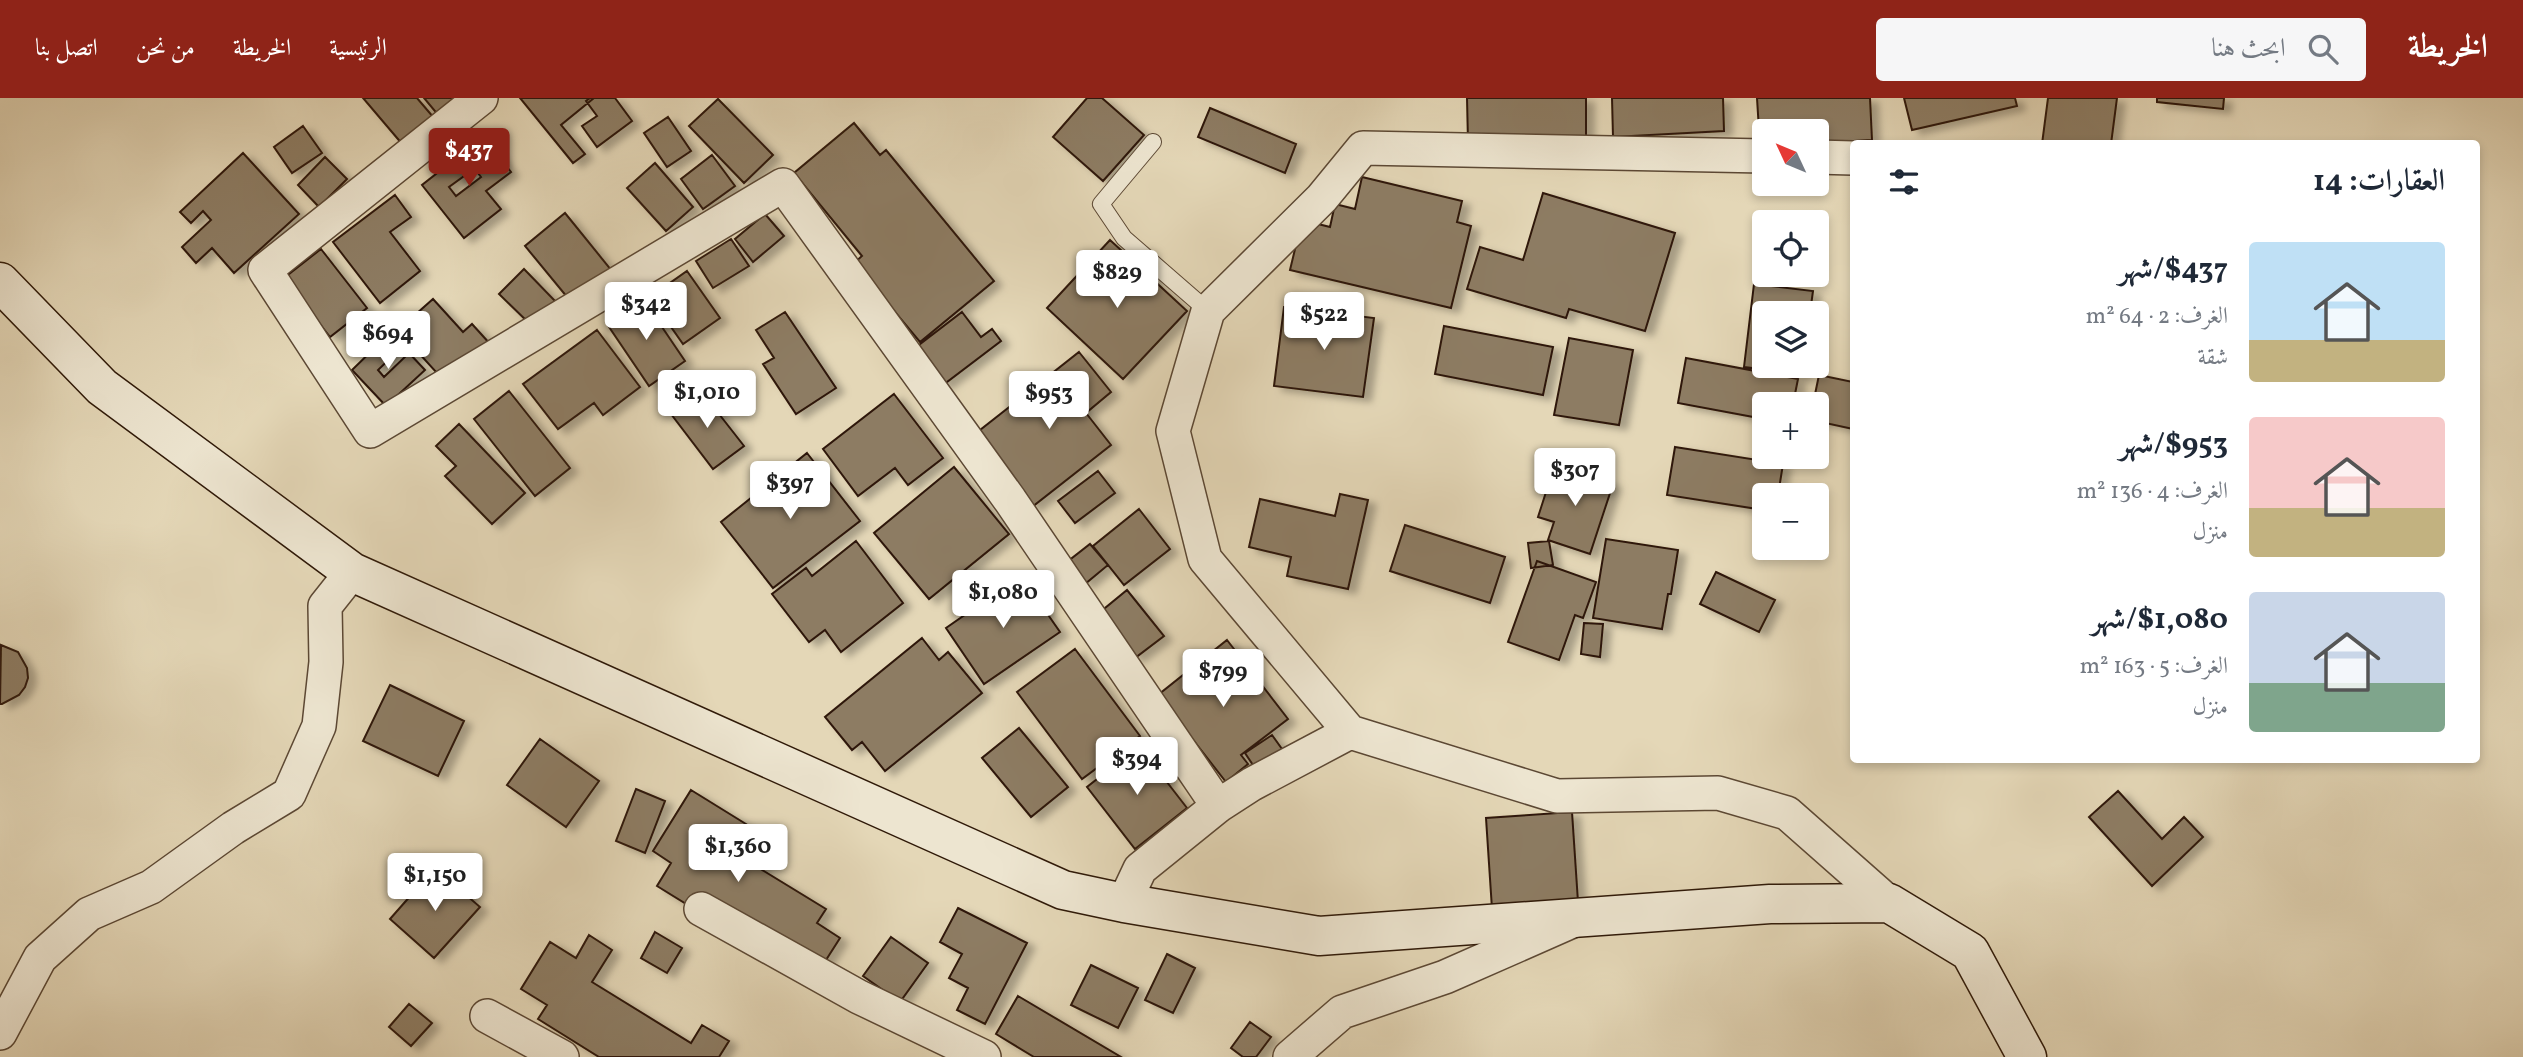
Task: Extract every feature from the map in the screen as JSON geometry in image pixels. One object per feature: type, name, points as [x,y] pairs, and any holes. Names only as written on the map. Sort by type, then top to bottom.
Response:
[{"type":"main road","points":[[0,282],[102,387],[352,572],[1063,890],[1319,936],[1770,904],[1889,903],[1970,953],[2027,1057]]},
{"type":"street","points":[[481,98],[265,270],[370,431],[783,184],[1010,500],[1217,806]]},
{"type":"street","points":[[1752,156],[1363,148],[1322,198],[1208,311],[1173,431],[1205,559],[1350,732],[1557,796],[1718,793],[1787,813],[1889,903]]},
{"type":"street","points":[[1829,157],[1850,158]]},
{"type":"street","points":[[0,1033],[40,958],[89,914],[151,887],[233,828],[289,794],[319,726],[326,662],[325,606],[352,572]]},
{"type":"street","points":[[1124,903],[1140,869],[1217,806],[1350,732]]},
{"type":"street","points":[[701,909],[859,997],[984,1057]]},
{"type":"street","points":[[1290,1057],[1342,1012],[1445,977],[1582,917]]},
{"type":"street","points":[[488,1016],[562,1057]]},
{"type":"lane","points":[[1153,142],[1101,204],[1125,238],[1208,311]]},
{"type":"building","points":[[363,98],[417,98],[434,118],[403,145]]},
{"type":"building","points":[[424,98],[456,98],[439,116]]},
{"type":"building","points":[[520,98],[594,98],[561,125],[585,154],[573,163]]},
{"type":"building","points":[[590,98],[615,98],[632,121],[597,147],[582,126],[597,116],[586,101]]},
{"type":"building","points":[[1087,98],[1102,98],[1144,135],[1103,181],[1053,137]]},
{"type":"building","points":[[1467,98],[1586,98],[1586,141],[1468,142]]},
{"type":"building","points":[[1612,98],[1723,98],[1724,131],[1613,137]]},
{"type":"building","points":[[1757,98],[1870,98],[1872,140],[1829,142],[1829,119],[1758,119]]},
{"type":"building","points":[[1904,98],[2015,98],[2017,106],[1912,130]]},
{"type":"building","points":[[2048,98],[2117,98],[2112,140],[2043,140]]},
{"type":"building","points":[[2157,98],[2224,98],[2223,109],[2157,102]]},
{"type":"building","points":[[718,99],[773,155],[744,183],[689,126]]},
{"type":"building","points":[[1210,108],[1296,144],[1285,173],[1198,137]]},
{"type":"building","points":[[668,117],[691,151],[667,167],[644,133]]},
{"type":"building","points":[[854,123],[880,155],[886,150],[994,281],[920,342],[854,263],[862,256],[794,173]]},
{"type":"building","points":[[303,126],[322,153],[292,173],[274,147]]},
{"type":"building","points":[[484,137],[511,172],[486,191],[501,209],[464,238],[422,185],[459,156],[471,171],[449,187],[456,196],[481,177],[463,154]]},
{"type":"building","points":[[243,153],[299,214],[234,273],[212,248],[196,263],[182,247],[211,220],[203,211],[191,223],[180,212]]},
{"type":"building","points":[[712,155],[735,186],[703,209],[681,179]]},
{"type":"building","points":[[325,157],[347,179],[319,207],[298,185]]},
{"type":"building","points":[[655,163],[693,207],[666,231],[627,188]]},
{"type":"building","points":[[1362,177],[1462,201],[1457,222],[1471,226],[1451,308],[1290,270],[1302,220],[1330,227],[1335,204],[1355,209]]},
{"type":"building","points":[[1543,193],[1675,233],[1645,331],[1569,309],[1566,318],[1467,289],[1480,247],[1523,260]]},
{"type":"building","points":[[395,195],[411,217],[390,232],[420,271],[380,303],[333,242]]},
{"type":"building","points":[[565,213],[612,271],[572,303],[525,246]]},
{"type":"building","points":[[765,214],[784,236],[753,262],[735,239]]},
{"type":"building","points":[[731,239],[749,266],[713,288],[696,261]]},
{"type":"building","points":[[1110,240],[1187,311],[1123,379],[1047,308]]},
{"type":"building","points":[[321,249],[367,308],[330,337],[284,278]]},
{"type":"building","points":[[524,269],[556,302],[532,326],[499,294]]},
{"type":"building","points":[[687,271],[720,318],[683,344],[650,297]]},
{"type":"building","points":[[1754,287],[1813,291],[1812,301],[1752,301],[1752,368],[1744,367]]},
{"type":"building","points":[[433,299],[463,332],[472,324],[491,345],[445,382],[398,330]]},
{"type":"building","points":[[643,299],[685,361],[649,386],[607,324]]},
{"type":"building","points":[[1284,307],[1374,318],[1363,397],[1274,386]]},
{"type":"building","points":[[785,312],[836,388],[796,414],[763,364],[774,358],[756,330]]},
{"type":"building","points":[[962,312],[981,337],[992,329],[1001,341],[943,385],[915,348]]},
{"type":"building","points":[[1444,326],[1553,347],[1543,395],[1435,374]]},
{"type":"building","points":[[597,330],[640,387],[603,415],[594,403],[558,429],[523,384]]},
{"type":"building","points":[[388,335],[401,348],[378,370],[384,377],[409,353],[425,370],[386,406],[352,370]]},
{"type":"building","points":[[1569,338],[1633,350],[1619,425],[1554,415]]},
{"type":"building","points":[[1079,352],[1111,392],[1086,413],[1111,445],[1032,507],[975,434]]},
{"type":"building","points":[[1686,358],[1752,370],[1752,378],[1798,379],[1795,392],[1752,392],[1752,417],[1678,403]]},
{"type":"building","points":[[1818,378],[1850,381],[1850,428],[1829,424],[1829,392],[1815,392]]},
{"type":"building","points":[[509,391],[570,468],[535,496],[474,419]]},
{"type":"building","points":[[701,391],[744,446],[713,469],[671,414]]},
{"type":"building","points":[[894,394],[943,458],[908,485],[895,468],[858,496],[823,449]]},
{"type":"building","points":[[459,424],[525,493],[492,524],[445,476],[456,466],[436,446]]},
{"type":"building","points":[[1675,447],[1752,459],[1752,469],[1782,469],[1780,483],[1752,483],[1752,508],[1667,495]]},
{"type":"building","points":[[807,453],[860,521],[773,588],[721,522]]},
{"type":"building","points":[[1555,464],[1613,484],[1590,554],[1548,540],[1554,522],[1538,517]]},
{"type":"building","points":[[954,467],[1009,534],[929,599],[874,533]]},
{"type":"building","points":[[1098,471],[1115,493],[1075,523],[1058,501]]},
{"type":"building","points":[[1340,494],[1368,500],[1348,589],[1287,576],[1291,557],[1249,547],[1260,499],[1335,516]]},
{"type":"building","points":[[1139,509],[1170,549],[1124,585],[1093,546]]},
{"type":"building","points":[[1405,525],[1505,557],[1490,603],[1390,571]]},
{"type":"building","points":[[1606,539],[1678,550],[1662,629],[1593,618]]},
{"type":"building","points":[[856,541],[903,603],[841,652],[825,630],[809,642],[772,594],[806,568],[812,576]]},
{"type":"building","points":[[1549,541],[1553,565],[1531,568],[1528,543]]},
{"type":"building","points":[[1090,544],[1108,565],[1085,584],[1067,562]]},
{"type":"building","points":[[1537,561],[1596,582],[1583,618],[1575,615],[1559,660],[1508,642]]},
{"type":"building","points":[[1716,572],[1775,600],[1759,632],[1700,604]]},
{"type":"building","points":[[1021,576],[1060,632],[984,684],[946,628]]},
{"type":"building","points":[[1127,590],[1164,636],[1135,658],[1099,613]]},
{"type":"building","points":[[1584,623],[1603,624],[1600,657],[1581,654]]},
{"type":"building","points":[[922,638],[939,660],[948,652],[982,693],[885,771],[862,742],[852,750],[825,717]]},
{"type":"building","points":[[1227,640],[1288,719],[1241,755],[1248,764],[1226,782],[1158,695]]},
{"type":"building","points":[[1,645],[18,652],[27,668],[28,678],[19,695],[0,704]]},
{"type":"building","points":[[1075,649],[1140,736],[1082,779],[1017,692]]},
{"type":"building","points":[[390,685],[464,721],[438,776],[363,741]]},
{"type":"building","points":[[1019,728],[1068,787],[1031,817],[982,758]]},
{"type":"building","points":[[1272,735],[1282,749],[1255,768],[1245,753]]},
{"type":"building","points":[[540,739],[599,781],[566,827],[507,785]]},
{"type":"building","points":[[1139,746],[1187,808],[1135,849],[1087,787]]},
{"type":"building","points":[[636,789],[665,801],[645,853],[616,841]]},
{"type":"building","points":[[691,790],[754,829],[742,848],[763,862],[759,868],[826,909],[817,923],[840,938],[819,971],[709,918],[657,886],[671,863],[653,851]]},
{"type":"building","points":[[2118,791],[2162,839],[2184,817],[2203,837],[2152,886],[2089,817]]},
{"type":"building","points":[[1572,812],[1578,902],[1492,909],[1486,818]]},
{"type":"building","points":[[435,868],[480,907],[434,958],[390,919]]},
{"type":"building","points":[[958,908],[1027,943],[985,1024],[957,1010],[968,988],[949,978],[962,954],[940,942]]},
{"type":"building","points":[[655,932],[682,948],[667,973],[641,958]]},
{"type":"building","points":[[589,935],[612,950],[592,982],[691,1043],[702,1025],[729,1041],[719,1057],[599,1057],[538,1019],[547,1005],[521,989],[550,942],[576,958]]},
{"type":"building","points":[[891,937],[928,963],[900,1002],[863,976]]},
{"type":"building","points":[[1167,954],[1195,968],[1173,1013],[1145,1000]]},
{"type":"building","points":[[1091,965],[1138,988],[1118,1028],[1071,1005]]},
{"type":"building","points":[[1018,996],[1121,1057],[1034,1057],[996,1034]]},
{"type":"building","points":[[409,1004],[432,1023],[411,1046],[389,1027]]},
{"type":"building","points":[[1250,1022],[1271,1037],[1256,1057],[1243,1057],[1231,1048]]}]
